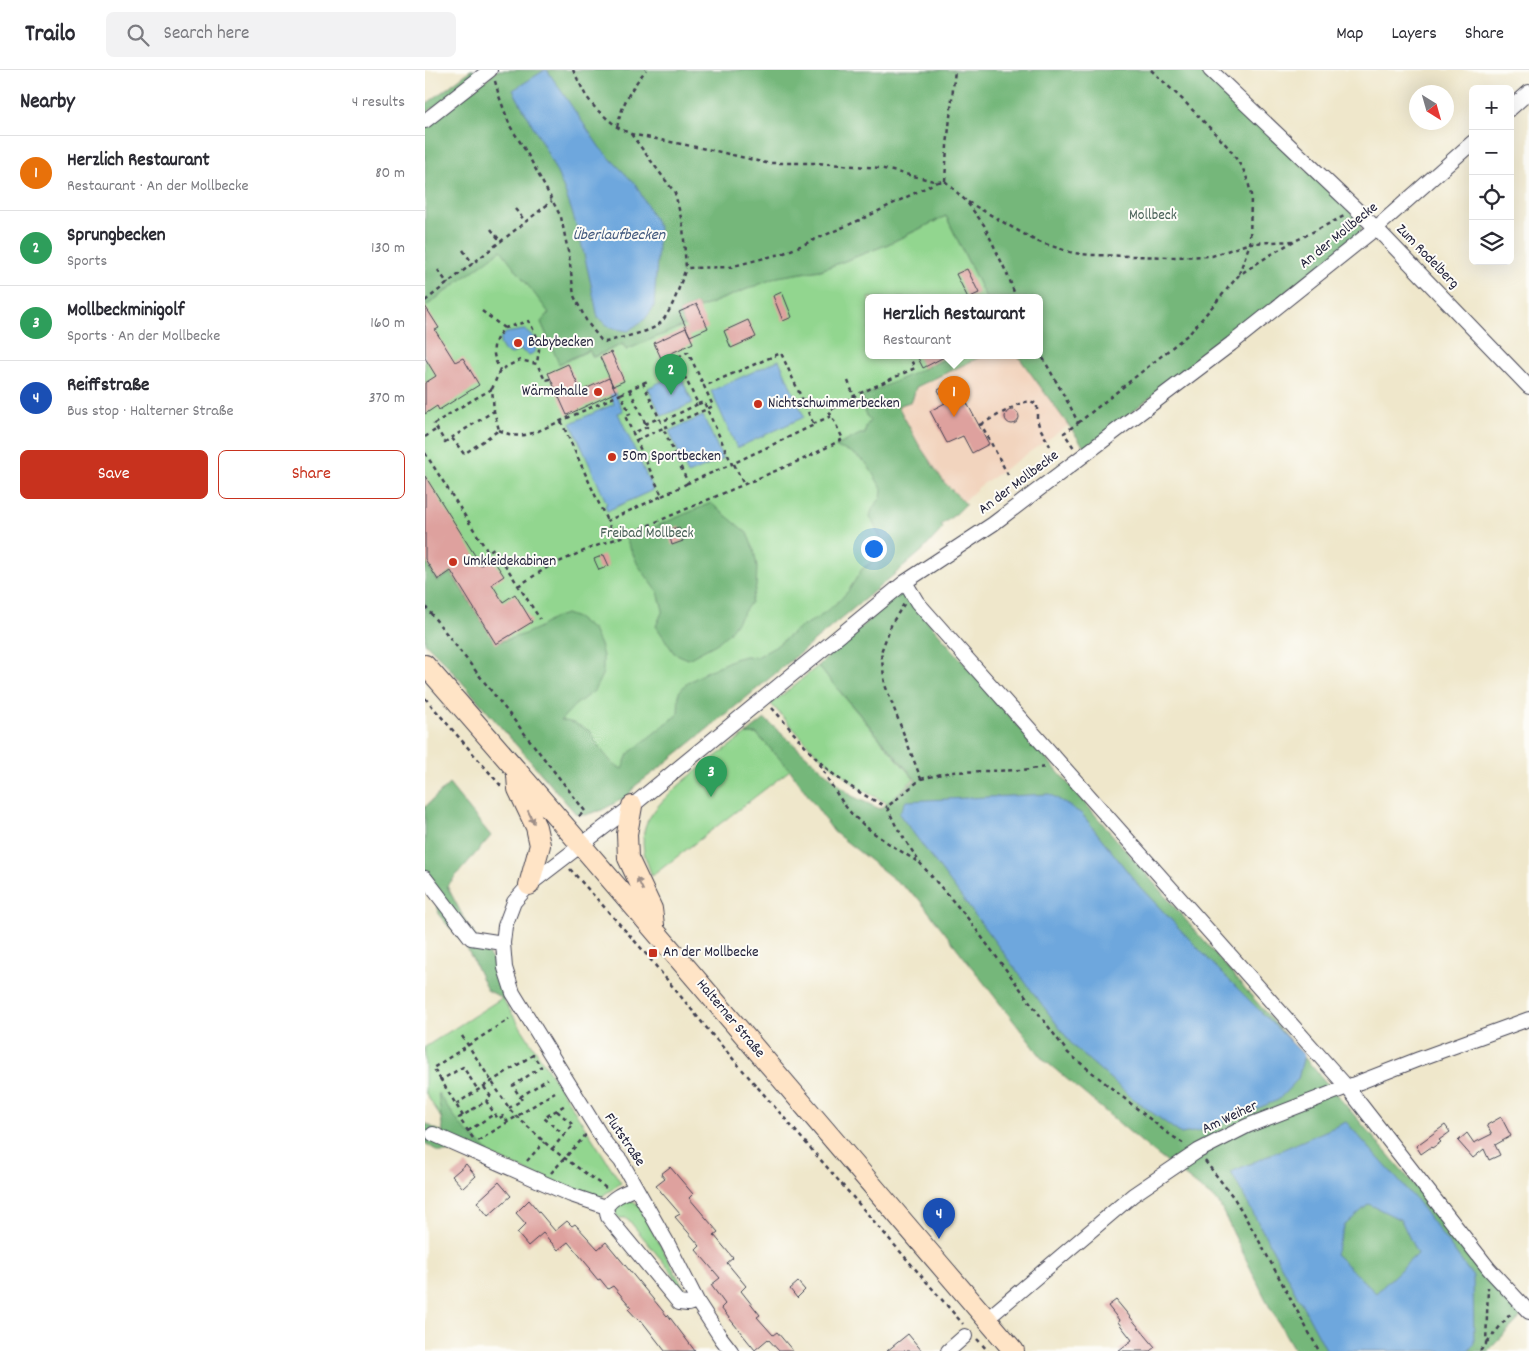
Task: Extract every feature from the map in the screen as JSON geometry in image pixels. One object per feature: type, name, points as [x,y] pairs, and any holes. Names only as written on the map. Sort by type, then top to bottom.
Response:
[{"type":"main road","name":"Halterner Straße","points":[[425,665],[655,930],[848,1158],[994,1314],[1014,1351]]},
{"type":"main road","points":[[516,772],[518,789],[536,826],[540,845],[529,885]]},
{"type":"main road","points":[[632,806],[627,834],[628,858],[652,909],[655,930]]},
{"type":"street","name":"Zum Rodelberg","points":[[1210,70],[1357,209],[1529,387]]},
{"type":"street","points":[[425,121],[492,74]]},
{"type":"street","points":[[1514,105],[1529,92]]},
{"type":"street","name":"An der Mollbecke","points":[[581,845],[632,806],[905,582],[993,524],[1231,344],[1376,228],[1469,146]]},
{"type":"street","points":[[905,582],[917,602],[1347,1087],[1489,1269],[1524,1307]]},
{"type":"street","name":"Flutstraße","points":[[581,845],[529,885],[514,902],[505,926],[503,943],[505,968],[513,993],[606,1144],[621,1161],[668,1244],[697,1301],[731,1351]]},
{"type":"street","points":[[425,878],[471,938],[503,943]]},
{"type":"street","name":"Am Weiher","points":[[994,1314],[1133,1194],[1198,1151],[1247,1126],[1414,1060],[1529,1019]]},
{"type":"street","points":[[433,1134],[571,1195],[606,1207]]},
{"type":"street","points":[[636,1188],[611,1200],[606,1207],[608,1217],[679,1303],[689,1304],[697,1301]]},
{"type":"street","points":[[948,1351],[968,1333]]},
{"type":"path","points":[[573,70],[586,96],[596,109],[617,127],[631,134],[767,163],[817,163],[880,168],[938,182]]},
{"type":"path","points":[[617,127],[621,109],[631,90],[646,70]]},
{"type":"path","points":[[955,70],[945,180],[966,201],[983,225],[1009,278],[1015,294]]},
{"type":"path","points":[[1151,70],[1229,148],[1243,169],[1251,195],[1250,243],[1239,275]]},
{"type":"path","points":[[492,74],[510,126],[527,153],[561,217],[569,256],[574,296],[587,322],[601,340],[605,342],[655,328],[663,321],[686,268],[683,226],[675,193],[631,134]]},
{"type":"path","points":[[686,268],[730,267],[784,253],[945,180]]},
{"type":"path","points":[[425,301],[552,201]]},
{"type":"path","points":[[966,201],[1036,241],[1073,253],[1171,257],[1212,256],[1250,243],[1295,241]]},
{"type":"path","points":[[515,209],[526,222]]},
{"type":"path","points":[[1080,457],[1063,433],[1189,333],[1239,275],[1270,254],[1357,209]]},
{"type":"path","points":[[491,229],[501,242]]},
{"type":"path","points":[[463,250],[473,264]]},
{"type":"path","points":[[438,270],[448,284]]},
{"type":"path","points":[[482,311],[504,328]]},
{"type":"path","points":[[501,370],[493,356],[496,338],[504,328],[529,321],[540,343],[537,364],[545,380],[550,379]]},
{"type":"path","points":[[636,440],[713,406],[688,352],[676,358],[698,404]]},
{"type":"path","points":[[704,386],[781,353],[813,424]]},
{"type":"path","points":[[1043,358],[1078,423]]},
{"type":"path","points":[[518,586],[548,567],[744,485],[808,457],[843,439],[829,411],[854,396],[915,368],[910,359]]},
{"type":"path","points":[[499,430],[494,411],[492,389],[501,370],[520,360],[537,364]]},
{"type":"path","points":[[660,371],[678,363]]},
{"type":"path","points":[[499,430],[510,435],[521,436],[536,432],[650,380]]},
{"type":"path","points":[[848,381],[854,396]]},
{"type":"path","points":[[643,383],[661,422],[704,402],[744,485]]},
{"type":"path","points":[[492,389],[434,424],[445,442],[494,411]]},
{"type":"path","points":[[630,390],[647,427],[633,433]]},
{"type":"path","points":[[620,394],[630,414],[625,416],[662,496]]},
{"type":"path","points":[[1008,475],[980,424],[1021,403],[1030,401],[1037,404],[1039,426],[1050,446]]},
{"type":"path","points":[[607,521],[733,464],[831,416]]},
{"type":"path","points":[[645,424],[659,418]]},
{"type":"path","points":[[561,421],[616,540]]},
{"type":"path","points":[[663,428],[688,483]]},
{"type":"path","points":[[425,437],[437,429]]},
{"type":"path","points":[[452,438],[464,454],[499,430]]},
{"type":"path","points":[[425,453],[488,552],[494,548],[540,619]]},
{"type":"path","points":[[905,582],[909,596],[892,623],[881,652],[885,685],[921,779]]},
{"type":"path","points":[[425,606],[585,810],[566,827]]},
{"type":"path","points":[[425,698],[503,788]]},
{"type":"path","points":[[763,699],[819,762],[858,792],[887,807],[896,826],[920,863],[966,916],[1068,1053],[1167,1132],[1198,1151],[1234,1198],[1319,1351]]},
{"type":"path","points":[[819,762],[824,773],[852,815],[880,838],[920,863]]},
{"type":"path","points":[[887,807],[921,779],[949,772],[1023,770],[1062,765]]},
{"type":"path","points":[[561,859],[641,948],[727,1052],[968,1333],[988,1351]]},
{"type":"path","points":[[463,1116],[433,1068],[509,1019]]},
{"type":"path","points":[[462,1036],[509,1108],[563,1158],[618,1195]]},
{"type":"path","points":[[456,1104],[533,1055],[541,1067],[513,1086],[522,1100],[509,1108]]},
{"type":"path","points":[[441,1080],[463,1067],[478,1090]]},
{"type":"path","points":[[520,1097],[548,1078]]},
{"type":"path","points":[[483,1087],[491,1098],[459,1118],[476,1142],[555,1092]]},
{"type":"path","points":[[486,1101],[498,1119],[503,1116],[507,1122]]},
{"type":"path","points":[[564,1135],[544,1118],[564,1104],[568,1110]]},
{"type":"path","points":[[553,1149],[575,1123],[557,1111]]},
{"type":"path","points":[[468,1131],[494,1114]]},
{"type":"path","points":[[548,1176],[585,1136],[581,1129]]},
{"type":"path","points":[[523,1165],[544,1142]]},
{"type":"path","points":[[1486,1344],[1489,1269]]},
{"type":"path","points":[[1480,1351],[1524,1307]]},
{"type":"shaded area","points":[[975,359],[1020,359],[1069,425],[980,486],[923,540],[879,411],[912,401],[917,388]]},
{"type":"green space","points":[[471,70],[474,70],[475,76],[425,114],[425,105]]},
{"type":"green space","name":"Mollbeck","points":[[498,70],[1203,70],[1360,221],[1361,230],[1355,239],[1085,448],[1020,359],[1043,359],[1043,294],[984,294],[946,216],[886,245],[820,270],[778,277],[699,308],[697,304],[679,312],[685,325],[626,350],[623,344],[593,357],[589,350],[559,364],[541,322],[549,313],[501,250],[425,307],[425,128]]},
{"type":"green space","name":"Freibad Mollbeck","points":[[946,216],[984,294],[865,294],[865,359],[976,359],[916,387],[912,401],[879,412],[923,540],[592,808],[451,573],[437,581],[425,561],[425,307],[501,249],[550,313],[541,322],[560,364],[590,350],[594,357],[623,344],[626,350],[685,325],[679,312],[697,304],[700,308],[779,276],[821,270],[886,245]]},
{"type":"green space","points":[[947,359],[952,370],[916,387],[912,401],[898,406],[919,445],[944,482],[966,504],[941,525],[943,528],[923,550],[747,697],[635,786],[628,796],[602,810],[585,815],[576,814],[447,665],[425,643],[425,561],[437,581],[451,573],[496,643],[522,635],[556,617],[566,614],[577,618],[593,630],[603,656],[603,673],[594,691],[574,706],[561,720],[574,723],[590,731],[598,746],[613,764],[622,769],[628,754],[678,714],[679,692],[686,684],[734,659],[745,656],[757,657],[775,647],[796,630],[819,617],[840,600],[849,590],[862,569],[876,559],[885,548],[870,516],[873,507],[881,498],[882,489],[867,464],[851,452],[835,447],[860,434],[865,434],[866,426],[870,421],[865,413],[863,396]]},
{"type":"green space","points":[[711,503],[747,533],[754,550],[757,567],[756,587],[751,602],[729,633],[716,644],[688,659],[674,653],[656,626],[663,610],[658,592],[638,565],[626,539]]},
{"type":"green space","points":[[902,591],[1525,1313],[1488,1351],[1295,1351],[1269,1306],[1218,1202],[1151,1150],[1043,1059],[918,898],[834,832],[790,770],[757,734],[746,734],[765,719],[852,796],[880,809],[916,780],[818,666]]},
{"type":"green space","points":[[818,666],[914,779],[887,803],[860,789],[815,752],[771,704]]},
{"type":"green space","points":[[746,734],[757,734],[790,770],[652,876],[643,844],[644,831],[649,819],[658,806],[687,778]]},
{"type":"green space","points":[[449,784],[491,836],[447,886],[467,924],[496,965],[514,1004],[487,990],[467,948],[439,915],[435,887],[425,872],[425,807]]},
{"type":"green space","points":[[502,998],[621,1183],[595,1201],[454,1139],[425,1092],[425,1047]]},
{"type":"green space","points":[[438,1093],[462,1127],[489,1152],[439,1152],[425,1143],[425,1123],[443,1133]]},
{"type":"green space","points":[[625,1200],[633,1201],[639,1206],[687,1294],[685,1296],[671,1280],[674,1280],[674,1275],[627,1218],[619,1218],[615,1213],[616,1207]]},
{"type":"water","name":"Überlaufbecken","points":[[547,70],[600,148],[636,185],[659,228],[654,307],[645,319],[628,331],[611,328],[598,318],[582,245],[565,192],[548,153],[513,90]]},
{"type":"water","name":"Babybecken","points":[[524,330],[534,338],[536,350],[529,355],[520,350],[512,354],[505,352],[500,344],[501,337],[506,333]]},
{"type":"water","name":"Nichtschwimmerbecken","points":[[779,360],[804,417],[737,448],[711,391]]},
{"type":"water","points":[[679,373],[693,403],[662,416],[648,388]]},
{"type":"water","name":"50m Sportbecken","points":[[612,386],[623,411],[618,413],[653,490],[607,511],[605,505],[607,504],[571,423],[614,404],[608,389]]},
{"type":"water","points":[[703,416],[723,459],[688,474],[669,431]]},
{"type":"water","points":[[1050,794],[1082,814],[1139,886],[1212,963],[1304,1055],[1298,1079],[1278,1100],[1204,1130],[1181,1134],[1131,1097],[1074,1047],[899,814],[906,801]]},
{"type":"water","points":[[1346,1122],[1417,1201],[1473,1277],[1474,1343],[1468,1351],[1327,1351],[1231,1172]],"holes":[[[1369,1204],[1401,1220],[1417,1254],[1376,1293],[1335,1254],[1345,1225]]]},
{"type":"building","points":[[967,269],[979,293],[966,294],[956,274]]},
{"type":"building","points":[[782,292],[792,317],[783,321],[773,296]]},
{"type":"building","points":[[697,304],[708,328],[690,336],[679,312]]},
{"type":"building","points":[[425,306],[439,328],[435,330],[455,362],[463,358],[479,385],[439,410],[437,406],[425,414],[425,383],[436,376],[425,358]]},
{"type":"building","points":[[748,320],[756,337],[731,348],[724,331]]},
{"type":"building","points":[[686,328],[693,343],[661,358],[654,343]]},
{"type":"building","points":[[611,352],[624,381],[613,386],[600,357]]},
{"type":"building","points":[[918,359],[940,359],[923,368]]},
{"type":"building","points":[[568,364],[581,391],[609,378],[616,392],[567,415],[548,373]]},
{"type":"building","points":[[955,381],[989,444],[972,453],[963,436],[947,443],[930,411],[945,403],[938,390]]},
{"type":"building","points":[[1012,410],[1017,412],[1019,417],[1017,422],[1012,424],[1007,422],[1005,417],[1007,412]]},
{"type":"building","name":"Umkleidekabinen","points":[[425,476],[481,565],[492,558],[504,576],[492,584],[503,602],[515,594],[532,622],[496,644],[451,571],[438,580],[425,559]]},
{"type":"building","points":[[679,527],[683,541],[672,545],[668,530]]},
{"type":"building","points":[[604,555],[609,566],[599,570],[594,559]]},
{"type":"building","points":[[1501,1117],[1511,1136],[1495,1145],[1500,1155],[1489,1160],[1484,1149],[1473,1158],[1458,1141],[1467,1133],[1474,1143],[1492,1134],[1487,1125]]},
{"type":"building","points":[[1445,1125],[1450,1132],[1439,1140],[1441,1142],[1421,1154],[1416,1146]]},
{"type":"building","points":[[466,1164],[476,1176],[463,1188],[452,1176]]},
{"type":"building","points":[[670,1167],[693,1194],[689,1198],[718,1232],[714,1235],[733,1258],[727,1263],[746,1286],[741,1291],[760,1315],[757,1317],[773,1335],[777,1332],[793,1351],[779,1351],[768,1339],[755,1350],[721,1308],[725,1304],[711,1285],[720,1278],[696,1250],[700,1246],[675,1217],[680,1214],[656,1186],[665,1179],[661,1174]]},
{"type":"building","points":[[499,1182],[511,1196],[488,1216],[477,1202]]},
{"type":"building","points":[[529,1200],[555,1231],[567,1221],[572,1226],[575,1224],[598,1249],[606,1242],[668,1315],[695,1351],[665,1351],[641,1320],[639,1321],[628,1309],[631,1307],[613,1286],[608,1289],[600,1279],[598,1280],[568,1242],[558,1250],[543,1233],[528,1246],[517,1233],[526,1224],[516,1213]]},
{"type":"building","points":[[798,1282],[805,1290],[797,1298],[790,1289]]},
{"type":"building","points":[[1116,1300],[1155,1347],[1150,1351],[1118,1351],[1132,1340],[1108,1306]]},
{"type":"building","points":[[908,1334],[922,1351],[887,1351]]},
{"type":"place","name":"Babybecken","points":[[518,343]]},
{"type":"place","name":"Wärmehalle","points":[[598,392]]},
{"type":"place","name":"Sprungbecken","points":[[671,395]]},
{"type":"place","name":"Nichtschwimmerbecken","points":[[758,404]]},
{"type":"place","name":"Herzlich Restaurant","points":[[954,417]]},
{"type":"place","name":"50m Sportbecken","points":[[612,457]]},
{"type":"place","name":"Umkleidekabinen","points":[[453,562]]},
{"type":"place","name":"Mollbeckminigolf","points":[[711,797]]},
{"type":"place","name":"An der Mollbecke","points":[[653,953]]},
{"type":"place","name":"Reiffstraße","points":[[939,1239]]}]
